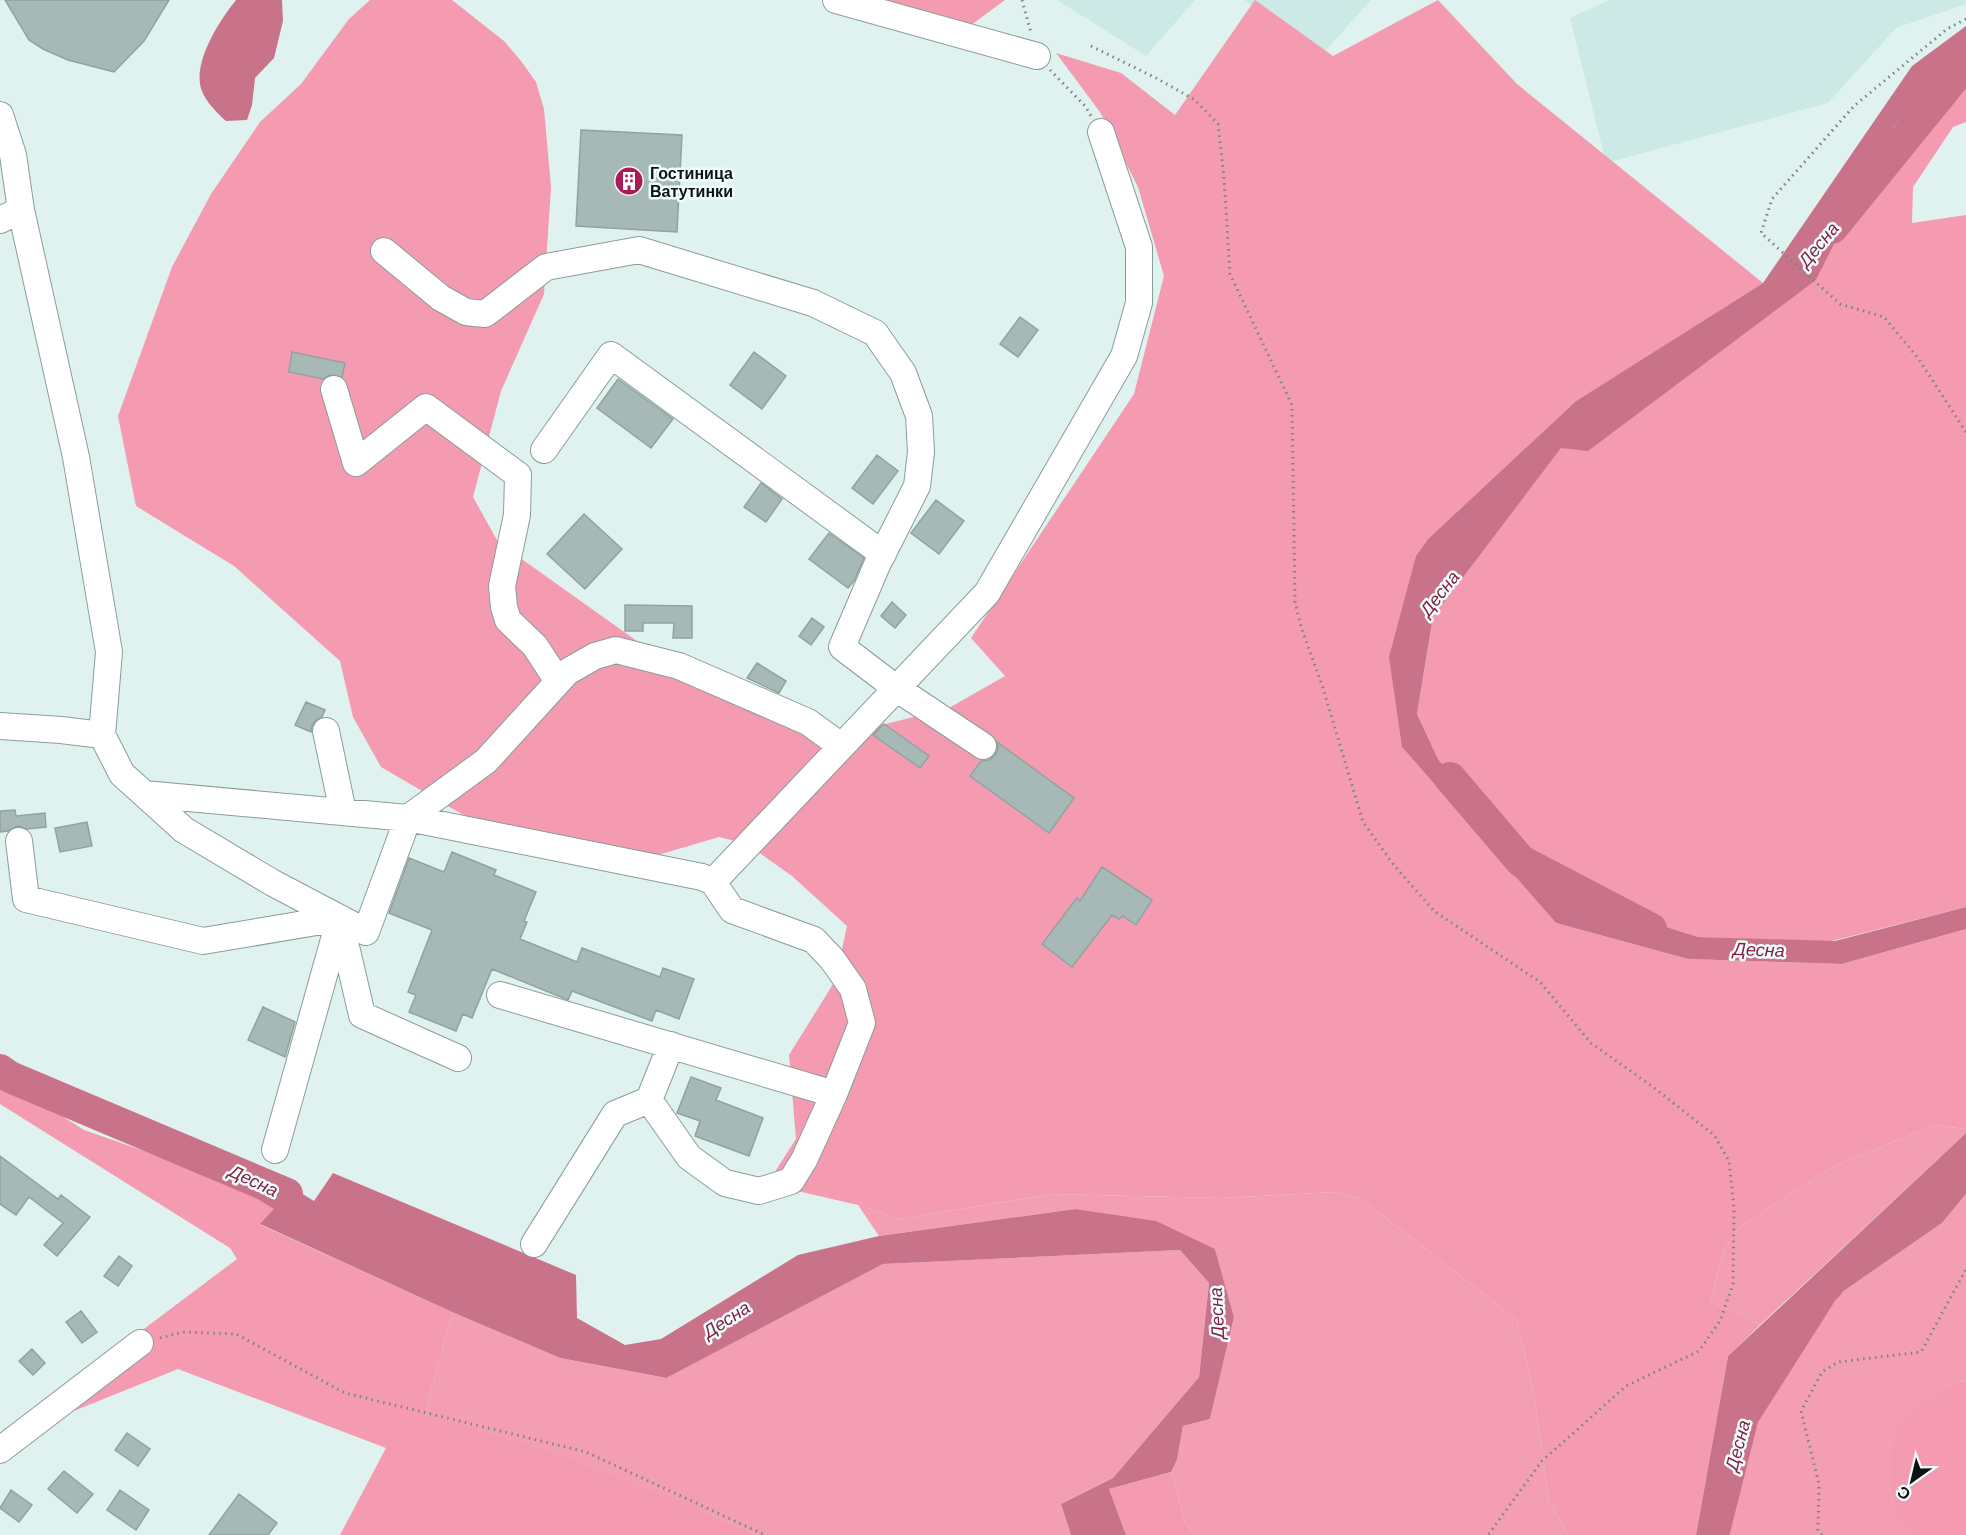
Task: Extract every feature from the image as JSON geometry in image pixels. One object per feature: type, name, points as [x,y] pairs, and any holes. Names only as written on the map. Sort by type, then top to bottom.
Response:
[{"type":"street","points":[[836,0],[1036,56]]},
{"type":"street","points":[[0,115],[13,155],[11,215],[76,457],[109,652],[102,735],[122,774],[184,830],[273,883],[366,932],[408,818],[486,761],[567,672],[595,656],[616,650],[679,666],[808,722],[841,747]]},
{"type":"street","points":[[713,882],[987,593],[1124,356],[1139,303],[1139,247],[1101,132]]},
{"type":"street","points":[[384,251],[441,298],[465,312],[485,314],[546,267],[639,250],[813,303],[875,333],[903,373],[919,416],[921,452],[917,486],[853,617],[842,647],[896,688],[983,746]]},
{"type":"street","points":[[544,450],[611,355],[883,554]]},
{"type":"street","points":[[334,389],[356,464],[426,407],[518,475],[517,515],[502,586],[508,620],[535,646],[558,681]]},
{"type":"street","points":[[0,726],[102,735]]},
{"type":"street","points":[[326,731],[343,812]]},
{"type":"street","points":[[144,794],[408,818],[702,877],[713,882],[732,910],[814,940],[832,959],[853,989],[862,1023],[834,1094],[804,1160],[791,1181],[759,1191],[725,1183],[689,1157],[649,1100]]},
{"type":"street","points":[[19,841],[26,899],[203,941],[340,918]]},
{"type":"street","points":[[340,918],[362,1015],[458,1058]]},
{"type":"street","points":[[276,1150],[340,918]]},
{"type":"street","points":[[500,995],[834,1094]]},
{"type":"street","points":[[534,1244],[615,1114],[649,1100],[671,1045]]},
{"type":"street","points":[[0,1450],[140,1343]]},
{"type":"path","points":[[1022,0],[1036,56],[1085,106],[1101,132]]},
{"type":"path","points":[[1966,19],[1947,29],[1854,106],[1772,199],[1761,233],[1840,304],[1884,317],[1918,358],[1966,432]]},
{"type":"path","points":[[1090,46],[1195,100],[1218,124],[1230,274],[1292,405],[1295,602],[1300,627],[1323,688],[1363,822],[1392,864],[1434,911],[1540,982],[1591,1043],[1653,1087],[1714,1135],[1729,1161],[1734,1208],[1733,1284],[1720,1321],[1699,1351],[1626,1386],[1542,1461],[1488,1535]]},
{"type":"path","points":[[1822,1535],[1818,1530],[1819,1484],[1801,1411],[1822,1372],[1838,1362],[1922,1352],[1966,1269]]},
{"type":"path","points":[[140,1343],[183,1332],[236,1334],[345,1393],[586,1452],[765,1535]]},
{"type":"shaded area","points":[[370,0],[452,0],[504,41],[521,61],[536,82],[544,109],[551,187],[544,294],[501,391],[473,497],[498,542],[707,691],[811,732],[866,729],[949,708],[1005,676],[971,638],[1134,394],[1164,276],[1138,187],[1100,112],[1056,53],[1121,73],[1175,115],[1255,0],[1333,56],[1438,0],[1517,84],[1763,283],[1576,401],[1429,538],[1402,747],[1556,923],[1688,959],[1842,964],[1966,929],[1966,1129],[1934,1125],[1834,1166],[1741,1226],[1724,1249],[1710,1301],[1760,1325],[1728,1356],[1696,1535],[1568,1535],[1549,1500],[1534,1394],[1517,1320],[1362,1199],[1335,1192],[1221,1198],[1052,1194],[900,1219],[858,1205],[767,1184],[796,1139],[789,1055],[835,981],[847,926],[792,876],[747,844],[719,837],[641,860],[503,838],[381,767],[353,717],[340,661],[234,566],[136,506],[118,416],[172,267],[211,194],[260,122],[301,84],[349,19]]},
{"type":"shaded area","points":[[873,0],[1005,0],[959,34]]},
{"type":"shaded area","points":[[1057,0],[1195,0],[1146,56]]},
{"type":"shaded area","points":[[1245,0],[1371,0],[1317,60]]},
{"type":"shaded area","points":[[1609,0],[1966,0],[1966,4],[1896,28],[1828,103],[1606,163],[1570,18]]},
{"type":"shaded area","points":[[1966,64],[1966,122],[1953,127],[1913,187],[1912,223],[1966,215],[1966,907],[1828,942],[1698,937],[1574,897],[1510,853],[1438,759],[1417,714],[1433,617],[1561,447],[1816,280],[1894,126],[1929,86]]},
{"type":"shaded area","points":[[0,1081],[32,1097],[84,1130],[216,1176],[275,1209],[261,1225],[452,1312],[425,1414],[562,1457],[757,1535],[340,1535],[386,1448],[178,1369],[4,1439],[84,1374],[237,1259],[230,1248],[0,1104]]},
{"type":"shaded area","points":[[1934,1125],[1966,1129],[1966,1133],[1760,1325],[1710,1301],[1724,1249],[1741,1226],[1834,1166]]},
{"type":"shaded area","points":[[1335,1192],[1362,1199],[1517,1320],[1534,1394],[1549,1500],[1568,1535],[1194,1535],[1185,1522],[1171,1472],[1177,1460],[1183,1426],[1210,1419],[1234,1317],[1215,1249],[1075,1209],[879,1236],[858,1205],[900,1219],[1052,1194],[1221,1198]]},
{"type":"shaded area","points":[[1966,1194],[1966,1380],[1950,1386],[1892,1450],[1892,1496],[1898,1518],[1910,1535],[1728,1535],[1730,1421],[1757,1373],[1809,1315],[1942,1223]]},
{"type":"shaded area","points":[[1180,1250],[1209,1283],[1199,1377],[1113,1478],[1061,1504],[1071,1535],[757,1535],[714,1516],[425,1414],[452,1312],[560,1358],[665,1378],[883,1264]]},
{"type":"shaded area","points":[[1966,1380],[1966,1535],[1910,1535],[1897,1518],[1892,1496],[1892,1450],[1898,1427],[1931,1398],[1950,1386]]},
{"type":"shaded area","points":[[1171,1472],[1185,1522],[1194,1535],[1126,1535],[1109,1489]]},
{"type":"water","points":[[236,0],[282,0],[283,21],[274,58],[255,78],[252,105],[247,120],[226,121],[206,99],[201,89],[200,73],[210,39]]},
{"type":"water","points":[[1966,26],[1966,64],[1929,86],[1894,126],[1816,280],[1588,451],[1561,448],[1433,617],[1417,714],[1438,759],[1510,853],[1574,897],[1698,937],[1835,941],[1966,907],[1966,929],[1842,964],[1688,959],[1556,923],[1402,747],[1389,657],[1416,556],[1429,538],[1576,401],[1763,283],[1912,66]]},
{"type":"water","points":[[1966,1133],[1966,1194],[1942,1223],[1809,1315],[1757,1373],[1730,1421],[1728,1535],[1696,1535],[1728,1356]]},
{"type":"water","points":[[249,1161],[314,1201],[333,1173],[576,1275],[577,1318],[625,1345],[661,1339],[798,1255],[879,1236],[1075,1209],[1156,1221],[1215,1249],[1234,1317],[1210,1419],[1183,1426],[1177,1460],[1171,1472],[1109,1489],[1126,1535],[1071,1535],[1061,1504],[1113,1478],[1199,1377],[1209,1283],[1180,1250],[883,1264],[666,1378],[560,1358],[452,1312],[260,1224],[274,1209],[248,1193]]},
{"type":"building","points":[[5,0],[169,0],[144,41],[114,72],[68,60],[29,40]]},
{"type":"building","name":"Гостиница Ватутинки","points":[[581,130],[682,135],[677,232],[576,226]]},
{"type":"building","points":[[1020,317],[1038,330],[1018,357],[1000,344]]},
{"type":"building","points":[[292,352],[345,363],[342,377],[330,375],[323,379],[289,372]]},
{"type":"building","points":[[754,352],[786,376],[762,409],[730,385]]},
{"type":"building","points":[[618,379],[673,419],[651,448],[597,408]]},
{"type":"building","points":[[877,455],[898,471],[873,504],[852,488]]},
{"type":"building","points":[[761,483],[782,499],[766,522],[744,507]]},
{"type":"building","points":[[936,500],[964,521],[939,554],[911,533]]},
{"type":"building","points":[[584,514],[622,549],[585,589],[547,554]]},
{"type":"building","points":[[829,533],[864,558],[854,581],[848,588],[809,559]]},
{"type":"building","points":[[892,602],[906,615],[895,628],[881,616]]},
{"type":"building","points":[[625,605],[692,606],[692,638],[673,638],[674,623],[643,623],[643,631],[625,631]]},
{"type":"building","points":[[812,618],[824,627],[811,645],[799,636]]},
{"type":"building","points":[[757,663],[786,681],[779,693],[747,678]]},
{"type":"building","points":[[306,702],[325,710],[322,717],[312,726],[311,732],[295,725]]},
{"type":"building","points":[[884,724],[929,756],[920,768],[873,735]]},
{"type":"building","points":[[997,742],[1074,798],[1049,833],[970,776],[981,761],[989,760],[995,755],[998,748]]},
{"type":"building","points":[[15,810],[16,816],[45,813],[46,827],[27,829],[18,826],[0,832],[0,811]]},
{"type":"building","points":[[87,822],[92,846],[60,852],[55,828]]},
{"type":"building","points":[[452,852],[496,870],[494,875],[536,892],[524,921],[527,922],[520,939],[577,962],[582,948],[660,977],[663,968],[694,979],[679,1019],[656,1010],[652,1021],[572,991],[568,1000],[492,969],[472,1018],[463,1014],[456,1031],[409,1012],[416,995],[408,992],[432,930],[389,913],[409,858],[444,872]]},
{"type":"building","points":[[1102,867],[1152,900],[1136,925],[1123,916],[1119,919],[1112,915],[1072,967],[1042,944],[1077,898],[1080,901]]},
{"type":"building","points":[[263,1007],[295,1022],[285,1057],[248,1040]]},
{"type":"building","points":[[691,1077],[721,1088],[716,1100],[763,1118],[749,1156],[695,1136],[700,1121],[677,1113]]},
{"type":"building","points":[[0,1156],[58,1199],[61,1195],[90,1217],[57,1256],[44,1245],[63,1223],[29,1197],[16,1215],[0,1204]]},
{"type":"building","points":[[119,1256],[132,1266],[118,1286],[104,1276]]},
{"type":"building","points":[[81,1311],[97,1332],[82,1343],[66,1322]]},
{"type":"building","points":[[32,1349],[45,1363],[33,1375],[19,1361]]},
{"type":"building","points":[[127,1433],[150,1449],[138,1466],[115,1450]]},
{"type":"building","points":[[64,1471],[93,1494],[77,1513],[48,1489]]},
{"type":"building","points":[[11,1490],[32,1505],[19,1522],[0,1508]]},
{"type":"building","points":[[120,1490],[149,1510],[136,1530],[107,1510]]},
{"type":"building","points":[[239,1494],[277,1523],[268,1535],[209,1535]]},
{"type":"waterway","name":"Десна","points":[[1832,228],[1966,63]]},
{"type":"waterway","name":"Десна","points":[[1450,778],[1521,861],[1651,929]]},
{"type":"waterway","name":"Десна","points":[[0,1070],[10,1077],[287,1194]]},
{"type":"waterway","name":"Десна","points":[[1713,1535],[1743,1416],[1828,1285]]},
{"type":"place","name":"Гостиница Ватутинки","points":[[629,181]]}]
